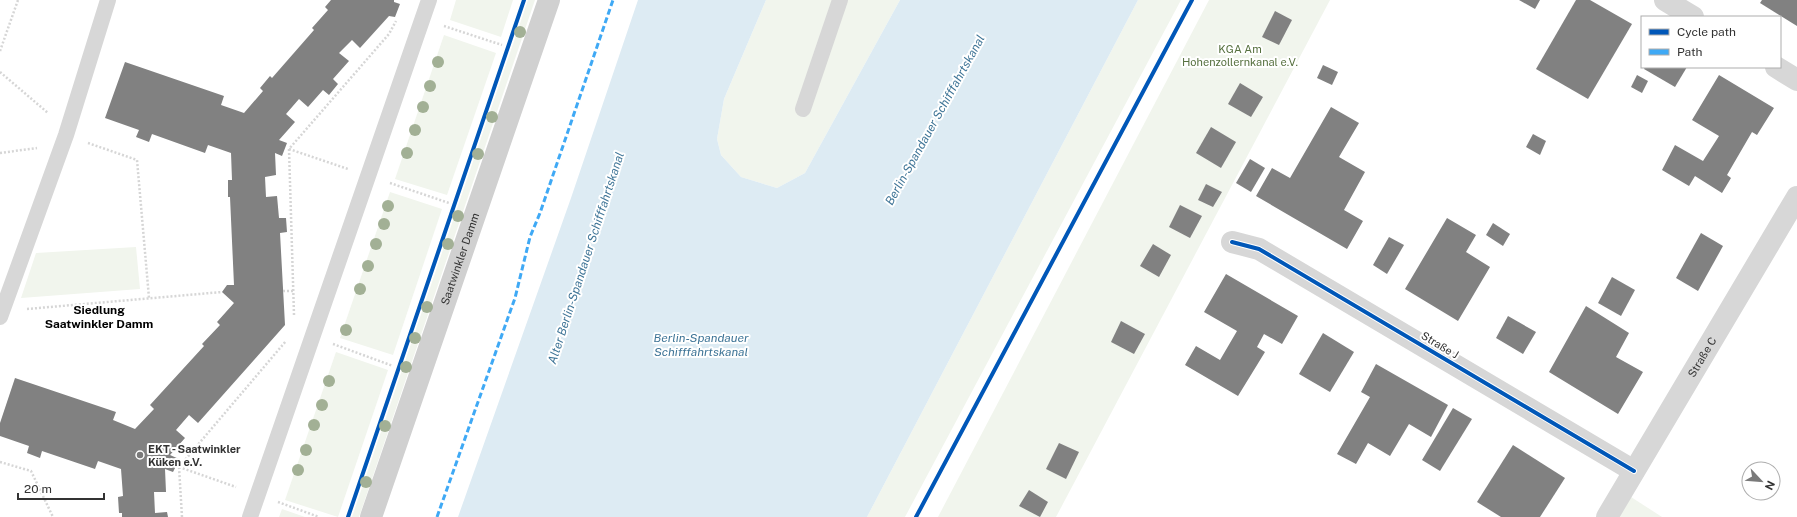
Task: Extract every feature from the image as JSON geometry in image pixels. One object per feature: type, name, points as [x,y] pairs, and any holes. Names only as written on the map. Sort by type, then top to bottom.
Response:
[{"type":"main road","name":"Saatwinkler Damm","points":[[371,517],[549,0]]},
{"type":"street","points":[[1665,0],[1691,16]]},
{"type":"street","points":[[1778,68],[1797,80]]},
{"type":"street","name":"Straße C","points":[[1607,517],[1797,197]]},
{"type":"street","name":"Straße J","points":[[1232,242],[1259,249],[1634,471]]},
{"type":"lane","points":[[1,314],[66,135],[108,0]]},
{"type":"lane","points":[[250,517],[429,0]]},
{"type":"lane","points":[[803,109],[840,0]]},
{"type":"path","points":[[0,51],[18,0]]},
{"type":"path","points":[[182,517],[179,467],[294,330],[289,149],[389,34],[401,11],[502,46]]},
{"type":"path","points":[[0,72],[56,120],[66,135],[137,160],[149,298]]},
{"type":"path","points":[[0,153],[47,147],[66,135]]},
{"type":"path","points":[[283,291],[293,290]]},
{"type":"path","points":[[1,314],[149,298],[222,292]]},
{"type":"path","points":[[294,330],[393,366]]},
{"type":"path","points":[[0,462],[31,471],[53,517]]},
{"type":"green space","points":[[456,0],[513,0],[501,37],[450,20]]},
{"type":"green space","points":[[528,0],[535,0],[359,517],[352,517]]},
{"type":"green space","points":[[766,0],[900,0],[805,173],[777,188],[741,177],[721,155],[717,139],[724,99]]},
{"type":"green space","points":[[1138,0],[1181,0],[905,517],[867,517]]},
{"type":"green space","name":"KGA Am Hohenzollernkanal e.V.","points":[[1209,0],[1330,0],[1056,517],[938,517]]},
{"type":"green space","points":[[444,35],[496,53],[447,195],[395,179]]},
{"type":"green space","points":[[390,192],[442,209],[393,355],[340,338]]},
{"type":"green space","points":[[136,247],[140,289],[21,298],[36,253]]},
{"type":"green space","points":[[336,352],[388,370],[338,517],[285,500]]},
{"type":"green space","points":[[1631,497],[1662,517],[1619,517]]},
{"type":"green space","points":[[282,509],[305,517],[279,517]]},
{"type":"water","name":"Berlin-Spandauer Schifffahrtskanal","points":[[638,0],[766,0],[724,99],[717,139],[721,155],[741,177],[777,188],[805,173],[900,0],[1138,0],[867,517],[458,517],[571,198]]},
{"type":"building","points":[[331,0],[394,0],[394,2],[400,4],[395,17],[389,16],[360,48],[352,40],[339,53],[349,61],[333,79],[338,84],[329,95],[323,90],[308,107],[299,99],[286,114],[295,122],[279,140],[287,143],[282,156],[275,153],[276,175],[265,177],[266,197],[277,196],[279,218],[286,218],[287,232],[280,233],[285,325],[198,423],[189,415],[176,430],[185,438],[170,455],[179,459],[173,472],[165,469],[166,492],[154,492],[155,513],[167,512],[168,517],[122,517],[122,513],[119,513],[118,497],[123,496],[121,469],[98,461],[95,469],[42,451],[40,458],[27,453],[29,446],[0,436],[0,423],[15,378],[116,412],[113,420],[135,429],[154,409],[150,405],[204,346],[202,344],[220,325],[217,322],[234,303],[222,292],[227,285],[234,285],[230,197],[228,197],[228,180],[232,180],[231,153],[208,145],[205,153],[152,134],[149,142],[136,137],[139,130],[105,118],[125,62],[224,96],[221,105],[244,113],[263,91],[260,88],[270,76],[272,78],[314,30],[312,28],[328,10],[325,7]]},
{"type":"building","points":[[1519,0],[1540,0],[1535,9]]},
{"type":"building","points":[[1576,0],[1590,0],[1632,24],[1588,99],[1536,69]]},
{"type":"building","points":[[1762,0],[1797,0],[1797,26],[1781,16],[1760,3]]},
{"type":"building","points":[[1275,11],[1292,20],[1279,45],[1262,37]]},
{"type":"building","points":[[1323,65],[1338,72],[1332,85],[1317,78]]},
{"type":"building","points":[[1644,68],[1686,68],[1675,87]]},
{"type":"building","points":[[1637,75],[1648,81],[1642,93],[1631,87]]},
{"type":"building","points":[[1719,75],[1774,108],[1757,135],[1752,132],[1727,175],[1731,178],[1722,193],[1695,176],[1689,186],[1662,170],[1675,145],[1703,161],[1719,136],[1692,120]]},
{"type":"building","points":[[1240,83],[1263,97],[1251,117],[1228,104]]},
{"type":"building","points":[[1331,107],[1359,123],[1339,157],[1365,172],[1344,210],[1363,221],[1347,249],[1256,196],[1272,168],[1290,178]]},
{"type":"building","points":[[1211,127],[1236,142],[1221,168],[1196,153]]},
{"type":"building","points":[[1533,134],[1546,141],[1540,155],[1526,147]]},
{"type":"building","points":[[1250,159],[1265,168],[1251,192],[1236,183]]},
{"type":"building","points":[[1206,184],[1222,192],[1213,207],[1198,200]]},
{"type":"building","points":[[1180,205],[1202,216],[1190,238],[1169,227]]},
{"type":"building","points":[[1447,218],[1476,235],[1466,252],[1490,267],[1458,321],[1405,289]]},
{"type":"building","points":[[1493,223],[1510,234],[1503,246],[1486,235]]},
{"type":"building","points":[[1701,233],[1723,246],[1698,291],[1676,278]]},
{"type":"building","points":[[1389,237],[1404,245],[1387,274],[1373,265]]},
{"type":"building","points":[[1153,244],[1171,255],[1159,277],[1140,266]]},
{"type":"building","points":[[1226,274],[1298,316],[1282,344],[1264,334],[1257,347],[1265,352],[1238,396],[1185,365],[1196,346],[1220,360],[1237,331],[1204,312]]},
{"type":"building","points":[[1612,277],[1635,290],[1621,316],[1598,303]]},
{"type":"building","points":[[1586,306],[1629,333],[1616,357],[1643,372],[1618,414],[1549,372]]},
{"type":"building","points":[[1508,316],[1536,332],[1523,354],[1496,338]]},
{"type":"building","points":[[1121,321],[1145,334],[1134,354],[1111,342]]},
{"type":"building","points":[[1323,333],[1354,352],[1330,392],[1299,374]]},
{"type":"building","points":[[1376,364],[1448,405],[1431,437],[1409,424],[1390,456],[1368,443],[1356,464],[1337,454],[1370,397],[1361,392]]},
{"type":"building","points":[[1453,408],[1472,419],[1440,471],[1422,460]]},
{"type":"building","points":[[1059,443],[1079,452],[1066,479],[1046,469]]},
{"type":"building","points":[[1513,445],[1565,478],[1540,517],[1501,517],[1477,502]]},
{"type":"building","points":[[1029,490],[1048,502],[1040,517],[1019,506]]},
{"type":"marked path","points":[[437,517],[515,298],[530,237],[540,213],[613,0]]},
{"type":"cycle path","points":[[348,517],[524,0]]},
{"type":"cycle path","points":[[916,517],[1192,0]]},
{"type":"cycle path","points":[[1232,242],[1259,249],[1634,471]]},
{"type":"place","name":"EKT - Saatwinkler Küken e.V.","points":[[140,455]]},
{"type":"district","name":"Siedlung Saatwinkler Damm","points":[[99,317]]},
{"type":"water label","name":"Alter Berlin-Spandauer Schifffahrtskanal","points":[[586,258]]}]
